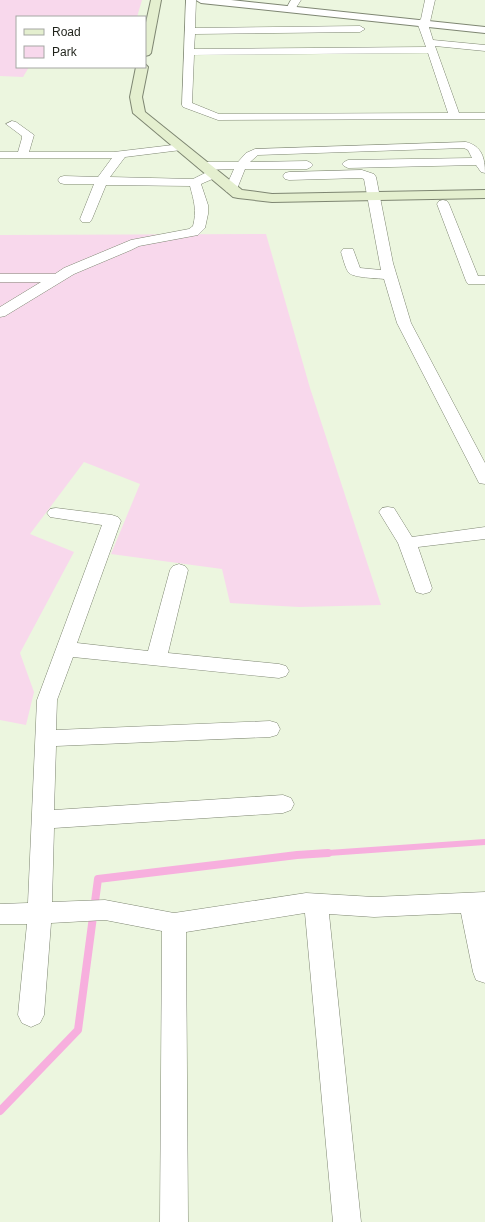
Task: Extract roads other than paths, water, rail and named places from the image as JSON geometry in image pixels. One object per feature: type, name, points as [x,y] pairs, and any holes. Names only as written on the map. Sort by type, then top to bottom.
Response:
[{"type":"main road","points":[[146,48],[156,0]]},
{"type":"main road","points":[[142,68],[136,97],[139,113],[238,194],[272,198],[485,194]]},
{"type":"street","points":[[191,0],[186,105],[218,117],[485,116]]},
{"type":"street","points":[[205,0],[293,4],[422,18],[485,30]]},
{"type":"street","points":[[422,0],[422,18],[455,116]]},
{"type":"street","points":[[422,18],[430,0]]},
{"type":"street","points":[[190,31],[360,29]]},
{"type":"street","points":[[189,52],[431,46],[485,48]]},
{"type":"street","points":[[12,124],[28,135],[22,156]]},
{"type":"street","points":[[0,155],[121,154],[181,148]]},
{"type":"street","points":[[86,219],[101,182],[121,154]]},
{"type":"street","points":[[64,180],[195,183],[208,170],[240,166],[483,165]]},
{"type":"street","points":[[231,189],[240,166]]},
{"type":"street","points":[[289,176],[370,177],[390,274],[404,323],[485,478]]},
{"type":"street","points":[[0,313],[68,271],[136,243],[193,232],[199,228],[203,212],[202,202],[195,183]]},
{"type":"street","points":[[443,204],[473,281],[485,280]]},
{"type":"street","points":[[348,252],[354,270],[357,272],[390,274]]},
{"type":"street","points":[[0,278],[57,278]]},
{"type":"street","points":[[388,512],[407,542],[423,588]]},
{"type":"street","points":[[31,1015],[40,913],[47,700],[112,521],[56,513]]},
{"type":"street","points":[[407,542],[485,533]]},
{"type":"street","points":[[156,659],[179,570]]},
{"type":"street","points":[[66,649],[280,671]]},
{"type":"street","points":[[46,738],[270,729]]},
{"type":"street","points":[[43,820],[283,804]]},
{"type":"street","points":[[0,914],[105,910],[174,922],[306,903],[374,908],[478,903],[485,972]]},
{"type":"street","points":[[316,903],[347,1222]]},
{"type":"street","points":[[174,922],[174,1222]]},
{"type":"waterway","points":[[314,854],[485,842]]},
{"type":"waterway","points":[[0,1111],[78,1030],[98,879],[297,855],[328,853]]}]
